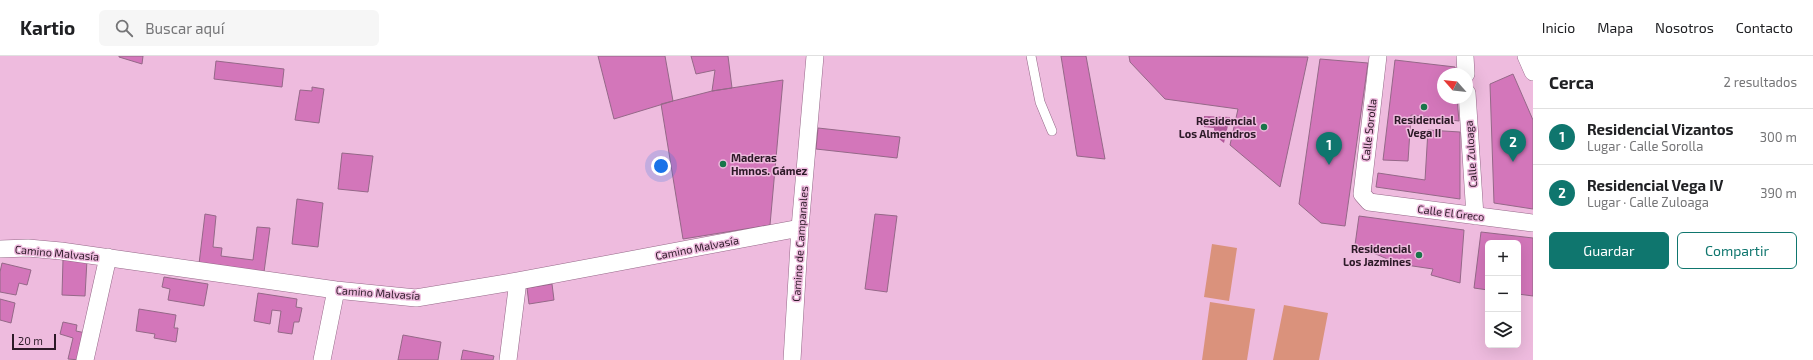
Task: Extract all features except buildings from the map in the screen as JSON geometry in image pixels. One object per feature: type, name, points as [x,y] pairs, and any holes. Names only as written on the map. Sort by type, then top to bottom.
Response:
[{"type":"street","name":"Camino de Campanales","points":[[792,360],[800,228],[815,56]]},
{"type":"street","name":"Calle Sorolla","points":[[1369,202],[1362,194],[1378,56]]},
{"type":"street","points":[[1465,56],[1466,68]]},
{"type":"street","points":[[1526,56],[1533,72]]},
{"type":"street","name":"Calle Zuloaga","points":[[1468,104],[1475,216]]},
{"type":"street","name":"Calle El Greco","points":[[1369,202],[1533,223]]},
{"type":"street","name":"Camino Malvasía","points":[[0,249],[28,248],[108,257],[336,290],[416,298],[518,281],[800,228]]},
{"type":"street","points":[[85,360],[108,257]]},
{"type":"street","points":[[508,360],[518,281]]},
{"type":"street","points":[[322,360],[336,290]]},
{"type":"lane","points":[[1030,56],[1040,102],[1052,132]]},
{"type":"shaded area","points":[[1204,116],[1230,117],[1224,143],[1214,135],[1214,128],[1204,127]]},
{"type":"shaded area","points":[[1212,244],[1237,248],[1229,301],[1204,297]]},
{"type":"shaded area","points":[[1210,302],[1255,309],[1247,360],[1202,360]]},
{"type":"shaded area","points":[[1284,305],[1328,313],[1319,360],[1273,360]]},
{"type":"place","name":"Residencial Vega II","points":[[1424,107]]},
{"type":"place","name":"Residencial Los Almendros","points":[[1264,127]]},
{"type":"place","name":"Residencial Vega IV","points":[[1513,162]]},
{"type":"place","name":"Maderas Hmnos. Gámez","points":[[723,164]]},
{"type":"place","name":"Residencial Vizantos","points":[[1329,165]]},
{"type":"place","name":"Residencial Los Jazmines","points":[[1419,255]]}]
